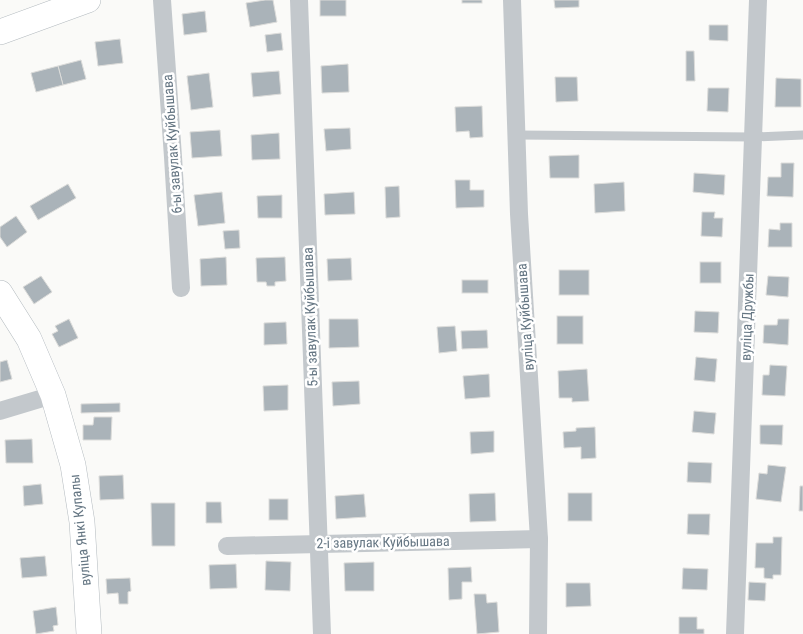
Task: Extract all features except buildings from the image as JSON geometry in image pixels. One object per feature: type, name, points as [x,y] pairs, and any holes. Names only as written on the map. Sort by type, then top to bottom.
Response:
[{"type":"street","points":[[0,32],[88,0]]},
{"type":"street","name":"6-ы завулак Куйбышава","points":[[162,0],[181,288]]},
{"type":"street","name":"5-ы завулак Куйбышава","points":[[299,0],[322,634]]},
{"type":"street","name":"вуліца Куйбышава","points":[[512,0],[518,135],[519,214],[539,539],[538,634]]},
{"type":"street","name":"вуліца Дружбы","points":[[736,634],[758,0]]},
{"type":"street","name":"вуліца Янкі Купалы","points":[[0,293],[29,339],[53,395],[73,465],[82,522],[89,634]]},
{"type":"street","points":[[0,411],[53,395]]},
{"type":"street","name":"2-і завулак Куйбышава","points":[[227,546],[539,539]]},
{"type":"lane","points":[[518,135],[803,135]]}]
